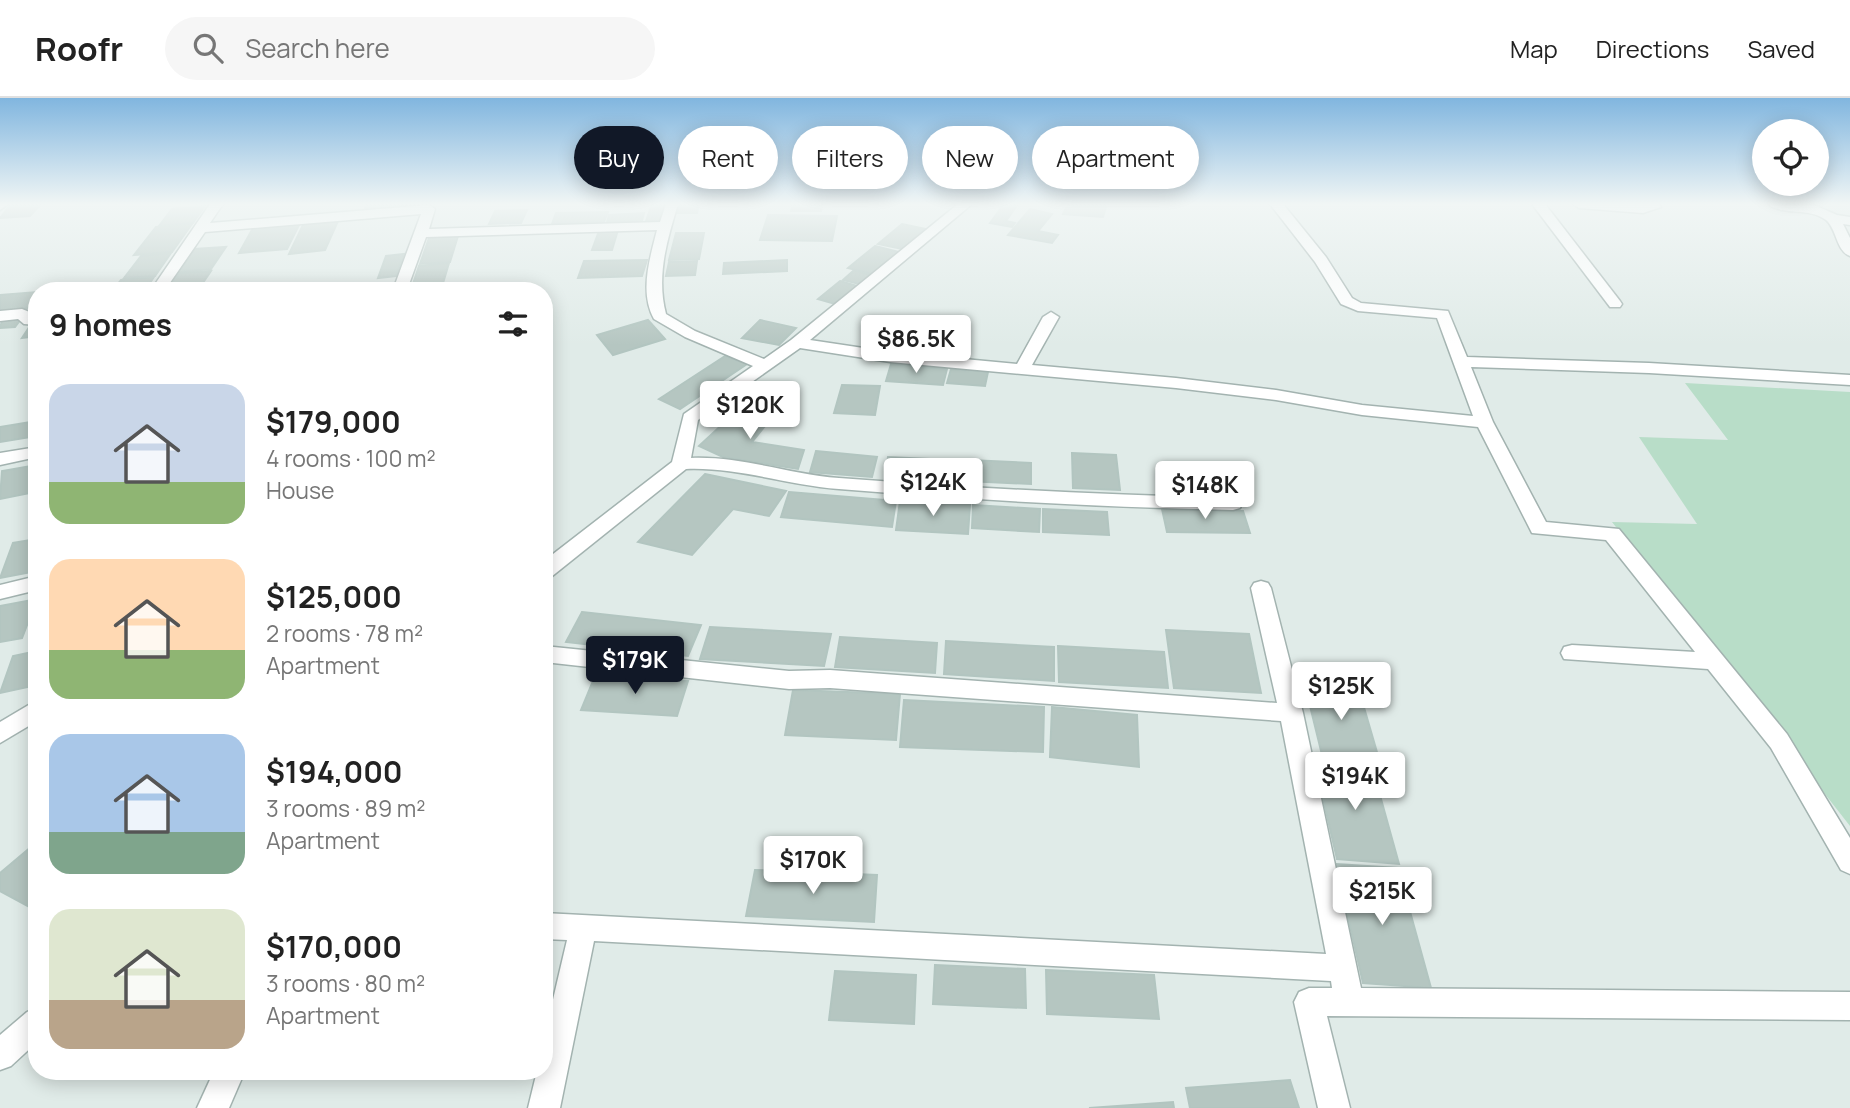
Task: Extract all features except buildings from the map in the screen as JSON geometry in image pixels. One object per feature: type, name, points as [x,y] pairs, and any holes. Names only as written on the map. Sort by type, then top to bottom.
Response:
[{"type":"street","points":[[164,282],[185,251]]},
{"type":"street","points":[[403,282],[415,251]]},
{"type":"street","points":[[659,251],[652,294],[659,316],[690,334],[765,365]]},
{"type":"street","points":[[681,464],[690,418],[797,343],[909,251]]},
{"type":"street","points":[[1314,251],[1346,301],[1358,307],[1443,314],[1485,422],[1539,528],[1612,534],[1779,741],[1850,863]]},
{"type":"street","points":[[1574,251],[1615,304]]},
{"type":"street","points":[[0,316],[22,314],[28,320]]},
{"type":"street","points":[[1022,369],[1051,317]]},
{"type":"street","points":[[797,343],[890,357],[1176,383],[1276,395],[1362,410],[1485,422]]},
{"type":"street","points":[[1461,362],[1649,368],[1850,380]]},
{"type":"street","points":[[0,459],[28,454]]},
{"type":"street","points":[[553,564],[681,464],[707,462],[799,481],[896,489],[1151,503],[1233,504]]},
{"type":"street","points":[[0,592],[28,585]]},
{"type":"street","points":[[1261,588],[1291,713],[1350,1004]]},
{"type":"street","points":[[1572,653],[1714,661]]},
{"type":"street","points":[[553,655],[789,680],[844,680],[1291,713]]},
{"type":"street","points":[[0,734],[28,715]]},
{"type":"street","points":[[553,927],[1342,968]]},
{"type":"street","points":[[553,1067],[583,929]]},
{"type":"street","points":[[1334,1108],[1309,1002],[1850,1006]]},
{"type":"street","points":[[0,1055],[28,1030]]},
{"type":"street","points":[[213,1108],[226,1080]]},
{"type":"street","points":[[544,1108],[550,1080]]},
{"type":"green space","points":[[1685,383],[1850,392],[1850,826],[1612,522],[1697,524],[1639,437],[1728,440]]}]
